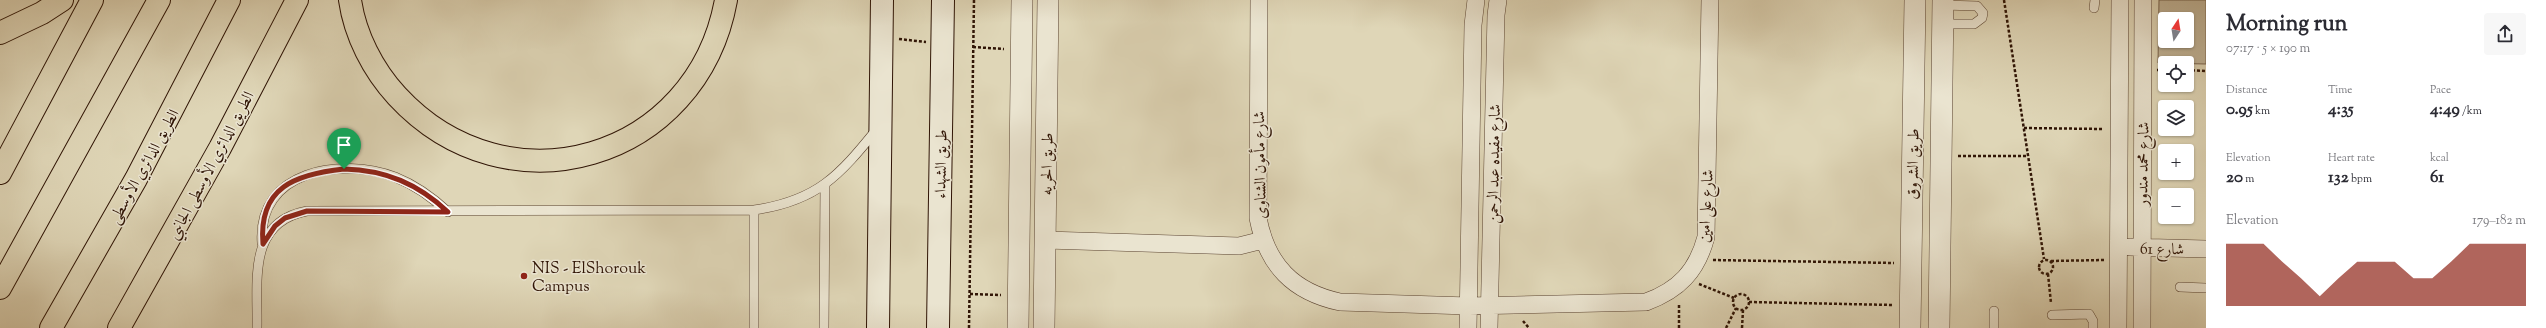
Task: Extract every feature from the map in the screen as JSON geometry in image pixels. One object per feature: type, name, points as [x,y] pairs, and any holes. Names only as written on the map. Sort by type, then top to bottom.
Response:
[{"type":"highway","points":[[0,32],[42,13],[62,0]]},
{"type":"highway","points":[[0,173],[92,0]]},
{"type":"highway","points":[[0,288],[159,0]]},
{"type":"highway","name":"الطريق الدائري الأوسطى","points":[[51,328],[140,173],[229,0]]},
{"type":"highway","name":"الطريق الدائري الأوسطى الجانبي","points":[[119,328],[220,148],[297,0]]},
{"type":"highway","points":[[350,0],[359,36],[372,63],[389,88],[410,110],[433,128],[467,145],[488,153],[518,159],[548,160],[578,157],[606,149],[634,136],[669,110],[684,94],[708,58],[717,38],[726,0]]},
{"type":"main road","points":[[878,328],[882,0]]},
{"type":"main road","name":"طريق الشهداء","points":[[938,328],[943,0]]},
{"type":"street","name":"طريق الحريه","points":[[1018,328],[1022,0]]},
{"type":"street","name":"طريق الحريه","points":[[1044,328],[1048,0]]},
{"type":"street","name":"شارع مأمون الشناوى","points":[[1259,0],[1258,218],[1263,240],[1278,267],[1291,280],[1322,298],[1340,302],[1469,306]]},
{"type":"street","name":"شارع مفيده عبد الرحمن","points":[[1468,328],[1473,25],[1476,0]]},
{"type":"street","name":"شارع مفيده عبد الرحمن","points":[[1489,328],[1496,15],[1498,0]]},
{"type":"street","name":"شارع على امين","points":[[1469,306],[1640,302],[1664,295],[1682,282],[1699,260],[1706,237],[1710,0]]},
{"type":"street","name":"طريق الشروق","points":[[1910,328],[1915,0]]},
{"type":"street","name":"شارع محمد مندور","points":[[2118,328],[2120,0]]},
{"type":"street","name":"شارع محمد مندور","points":[[2142,328],[2140,248],[2144,0]]},
{"type":"street","name":"طريق الشروق","points":[[1939,328],[1943,9]]},
{"type":"street","points":[[1046,240],[1239,246],[1263,240]]},
{"type":"street","name":"شارع 61","points":[[2118,253],[2140,248],[2206,249]]},
{"type":"lane","points":[[263,244],[275,226],[285,218],[307,211],[448,212],[754,210],[791,202],[824,185],[854,158],[880,125]]},
{"type":"lane","points":[[257,328],[258,268],[263,244],[265,214],[274,196],[289,182],[317,173],[361,170],[393,176],[423,191],[448,212]]},
{"type":"lane","points":[[824,185],[824,328]]},
{"type":"lane","points":[[754,210],[754,328]]},
{"type":"lane","points":[[2180,288],[2206,288]]},
{"type":"lane","points":[[1994,311],[1994,328]]},
{"type":"lane","points":[[2052,315],[2089,314],[2093,321],[2093,328]]},
{"type":"path","points":[[969,328],[974,0]]},
{"type":"path","points":[[2004,0],[2044,259],[2038,266],[2041,273],[2048,274]]},
{"type":"path","points":[[882,38],[942,43]]},
{"type":"path","points":[[973,47],[1021,50]]},
{"type":"path","points":[[2194,70],[2206,71]]},
{"type":"path","points":[[2024,128],[2119,129]]},
{"type":"path","points":[[1941,157],[2028,156]]},
{"type":"path","points":[[2044,259],[2051,261],[2118,253]]},
{"type":"path","points":[[1699,260],[1911,263]]},
{"type":"path","points":[[2051,261],[2054,267],[2048,274],[2052,315]]},
{"type":"path","points":[[1679,328],[1682,282],[1734,298],[1743,294],[1749,302]]},
{"type":"path","points":[[970,294],[1018,296]]},
{"type":"path","points":[[1726,328],[1736,308],[1734,298]]},
{"type":"path","points":[[1749,302],[1910,306]]},
{"type":"path","points":[[1742,328],[1743,310],[1749,302]]},
{"type":"path","points":[[1736,308],[1743,310]]},
{"type":"shaded area","points":[[2159,0],[2206,0],[2206,64],[2194,64],[2194,56],[2158,56],[2158,48],[2194,48],[2194,12],[2159,12]]},
{"type":"place","name":"NIS - ElShorouk Campus","points":[[524,276]]},
{"type":"route","points":[[344,169],[377,172],[408,182],[436,200],[448,212],[307,211],[296,213],[285,218],[267,234],[263,244],[263,223],[268,204],[281,188],[289,182],[311,174],[344,169]]}]
